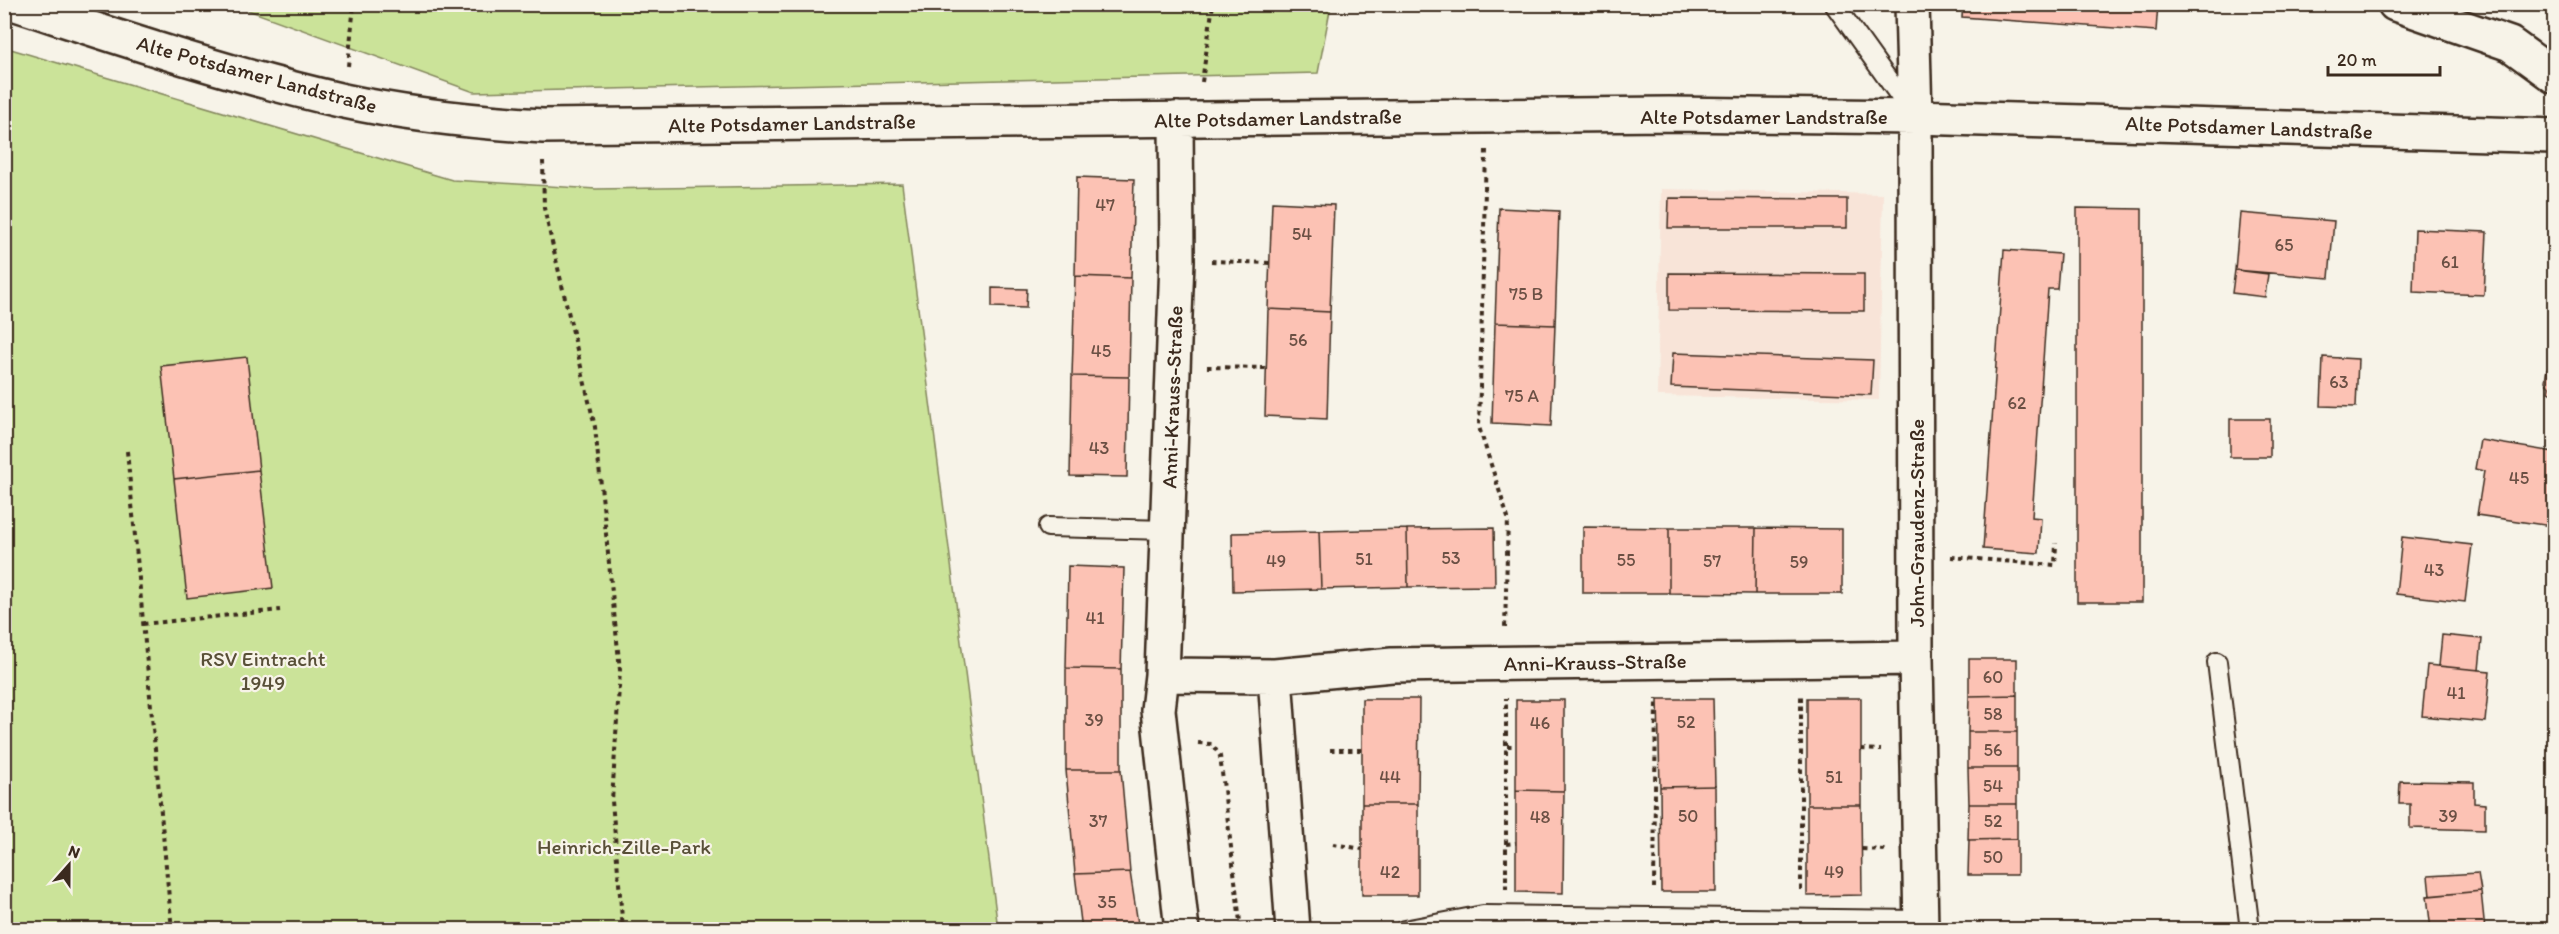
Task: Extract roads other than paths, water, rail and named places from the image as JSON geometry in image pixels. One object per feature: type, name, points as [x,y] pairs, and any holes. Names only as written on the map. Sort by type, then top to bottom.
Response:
[{"type":"street","name":"Alte Potsdamer Landstraße","points":[[16,4],[191,60],[345,101],[476,122],[543,126],[1669,114],[1915,117],[2554,136]]},
{"type":"street","name":"John-Graudenz-Straße","points":[[1912,4],[1915,117],[1916,658],[1921,925]]},
{"type":"street","points":[[2395,4],[2510,44],[2554,76]]},
{"type":"street","name":"Anni-Krauss-Straße","points":[[1182,930],[1158,710],[1162,675],[1177,260],[1186,119]]},
{"type":"street","name":"Anni-Krauss-Straße","points":[[1162,675],[1275,676],[1392,665],[1505,678],[1916,658]]},
{"type":"street","points":[[1275,676],[1293,930]]},
{"type":"lane","points":[[1834,4],[1915,117]]},
{"type":"lane","points":[[1048,527],[1168,530]]},
{"type":"lane","points":[[2217,662],[2250,930]]},
{"type":"lane","points":[[1404,930],[1483,915],[1801,918],[1921,925]]},
{"type":"park label","name":"RSV Eintracht 1949","points":[[263,670]]},
{"type":"park label","name":"Heinrich-Zille-Park","points":[[624,846]]}]
